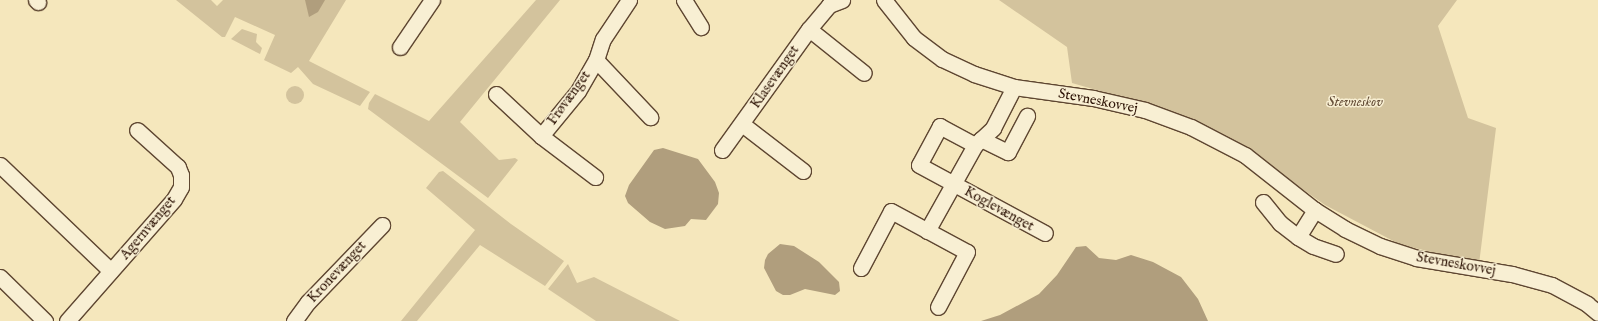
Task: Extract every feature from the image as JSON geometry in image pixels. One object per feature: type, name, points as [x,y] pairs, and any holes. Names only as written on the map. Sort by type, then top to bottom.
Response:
[{"type":"street","points":[[400,47],[432,0]]},
{"type":"street","name":"Frøvænget","points":[[541,136],[578,91],[596,60],[603,39],[629,0]]},
{"type":"street","points":[[684,0],[701,27]]},
{"type":"street","name":"Klasevænget","points":[[722,150],[809,29],[829,5],[842,0]]},
{"type":"street","name":"Stevneskovvej","points":[[884,0],[914,38],[942,59],[974,74],[1014,87],[1093,98],[1145,110],[1191,127],[1245,156],[1316,210],[1345,229],[1380,246],[1416,258],[1512,274],[1552,285],[1587,304],[1598,312]]},
{"type":"street","points":[[809,29],[864,74]]},
{"type":"street","name":"Frøvænget","points":[[596,60],[650,117]]},
{"type":"street","name":"Koglevænget","points":[[928,231],[953,184],[978,142],[993,128],[1014,87]]},
{"type":"street","name":"Frøvænget","points":[[496,94],[541,136],[595,177]]},
{"type":"street","name":"Koglevænget","points":[[1027,116],[1008,152],[978,142],[940,126],[919,165],[1044,233]]},
{"type":"street","name":"Klasevænget","points":[[742,124],[803,171]]},
{"type":"street","name":"Agernvænget","points":[[68,321],[174,199],[181,187],[181,175],[178,167],[137,130]]},
{"type":"street","name":"Agernvænget","points":[[0,165],[112,271]]},
{"type":"street","points":[[1263,202],[1280,223],[1298,237],[1313,246],[1336,254]]},
{"type":"street","points":[[1298,237],[1316,210]]},
{"type":"street","points":[[861,268],[891,212],[966,252],[938,307]]},
{"type":"street","name":"Kronevænget","points":[[294,321],[308,302],[382,225]]},
{"type":"street","points":[[0,277],[45,321]]},
{"type":"green space","points":[[176,0],[211,0],[217,6],[223,0],[346,0],[309,61],[370,92],[360,106],[313,84],[298,67],[291,73],[264,60],[275,35],[235,17],[225,37],[222,37]]},
{"type":"green space","points":[[536,0],[560,0],[460,122],[499,160],[515,158],[518,160],[488,198],[368,109],[369,103],[375,94],[429,121]]},
{"type":"green space","name":"Stevneskov","points":[[999,0],[1457,0],[1438,26],[1468,118],[1496,128],[1479,264],[1399,244],[1325,205],[1227,136],[1159,108],[1072,83],[1067,47]]},
{"type":"green space","points":[[242,29],[257,34],[256,42],[262,48],[260,54],[231,39]]},
{"type":"green space","points":[[295,86],[301,89],[304,95],[301,101],[295,104],[289,101],[286,95],[289,89]]},
{"type":"green space","points":[[443,171],[511,224],[564,261],[545,286],[480,245],[417,321],[401,321],[475,230],[426,188],[439,172]]},
{"type":"green space","points":[[568,264],[577,283],[594,277],[680,321],[596,321],[548,289]]},
{"type":"shaded area","points":[[305,0],[325,0],[318,12],[309,17]]},
{"type":"shaded area","points":[[663,148],[698,159],[715,182],[719,193],[718,204],[706,220],[691,219],[685,226],[665,229],[650,222],[628,203],[625,196],[629,185],[654,150]]},
{"type":"shaded area","points":[[780,244],[794,246],[819,262],[839,282],[840,291],[835,295],[805,289],[790,295],[783,295],[776,291],[764,268],[765,260],[768,254]]},
{"type":"shaded area","points":[[1086,246],[1099,258],[1116,260],[1131,255],[1153,262],[1181,277],[1198,299],[1208,321],[981,321],[1000,315],[1039,294],[1057,275],[1076,247]]}]
